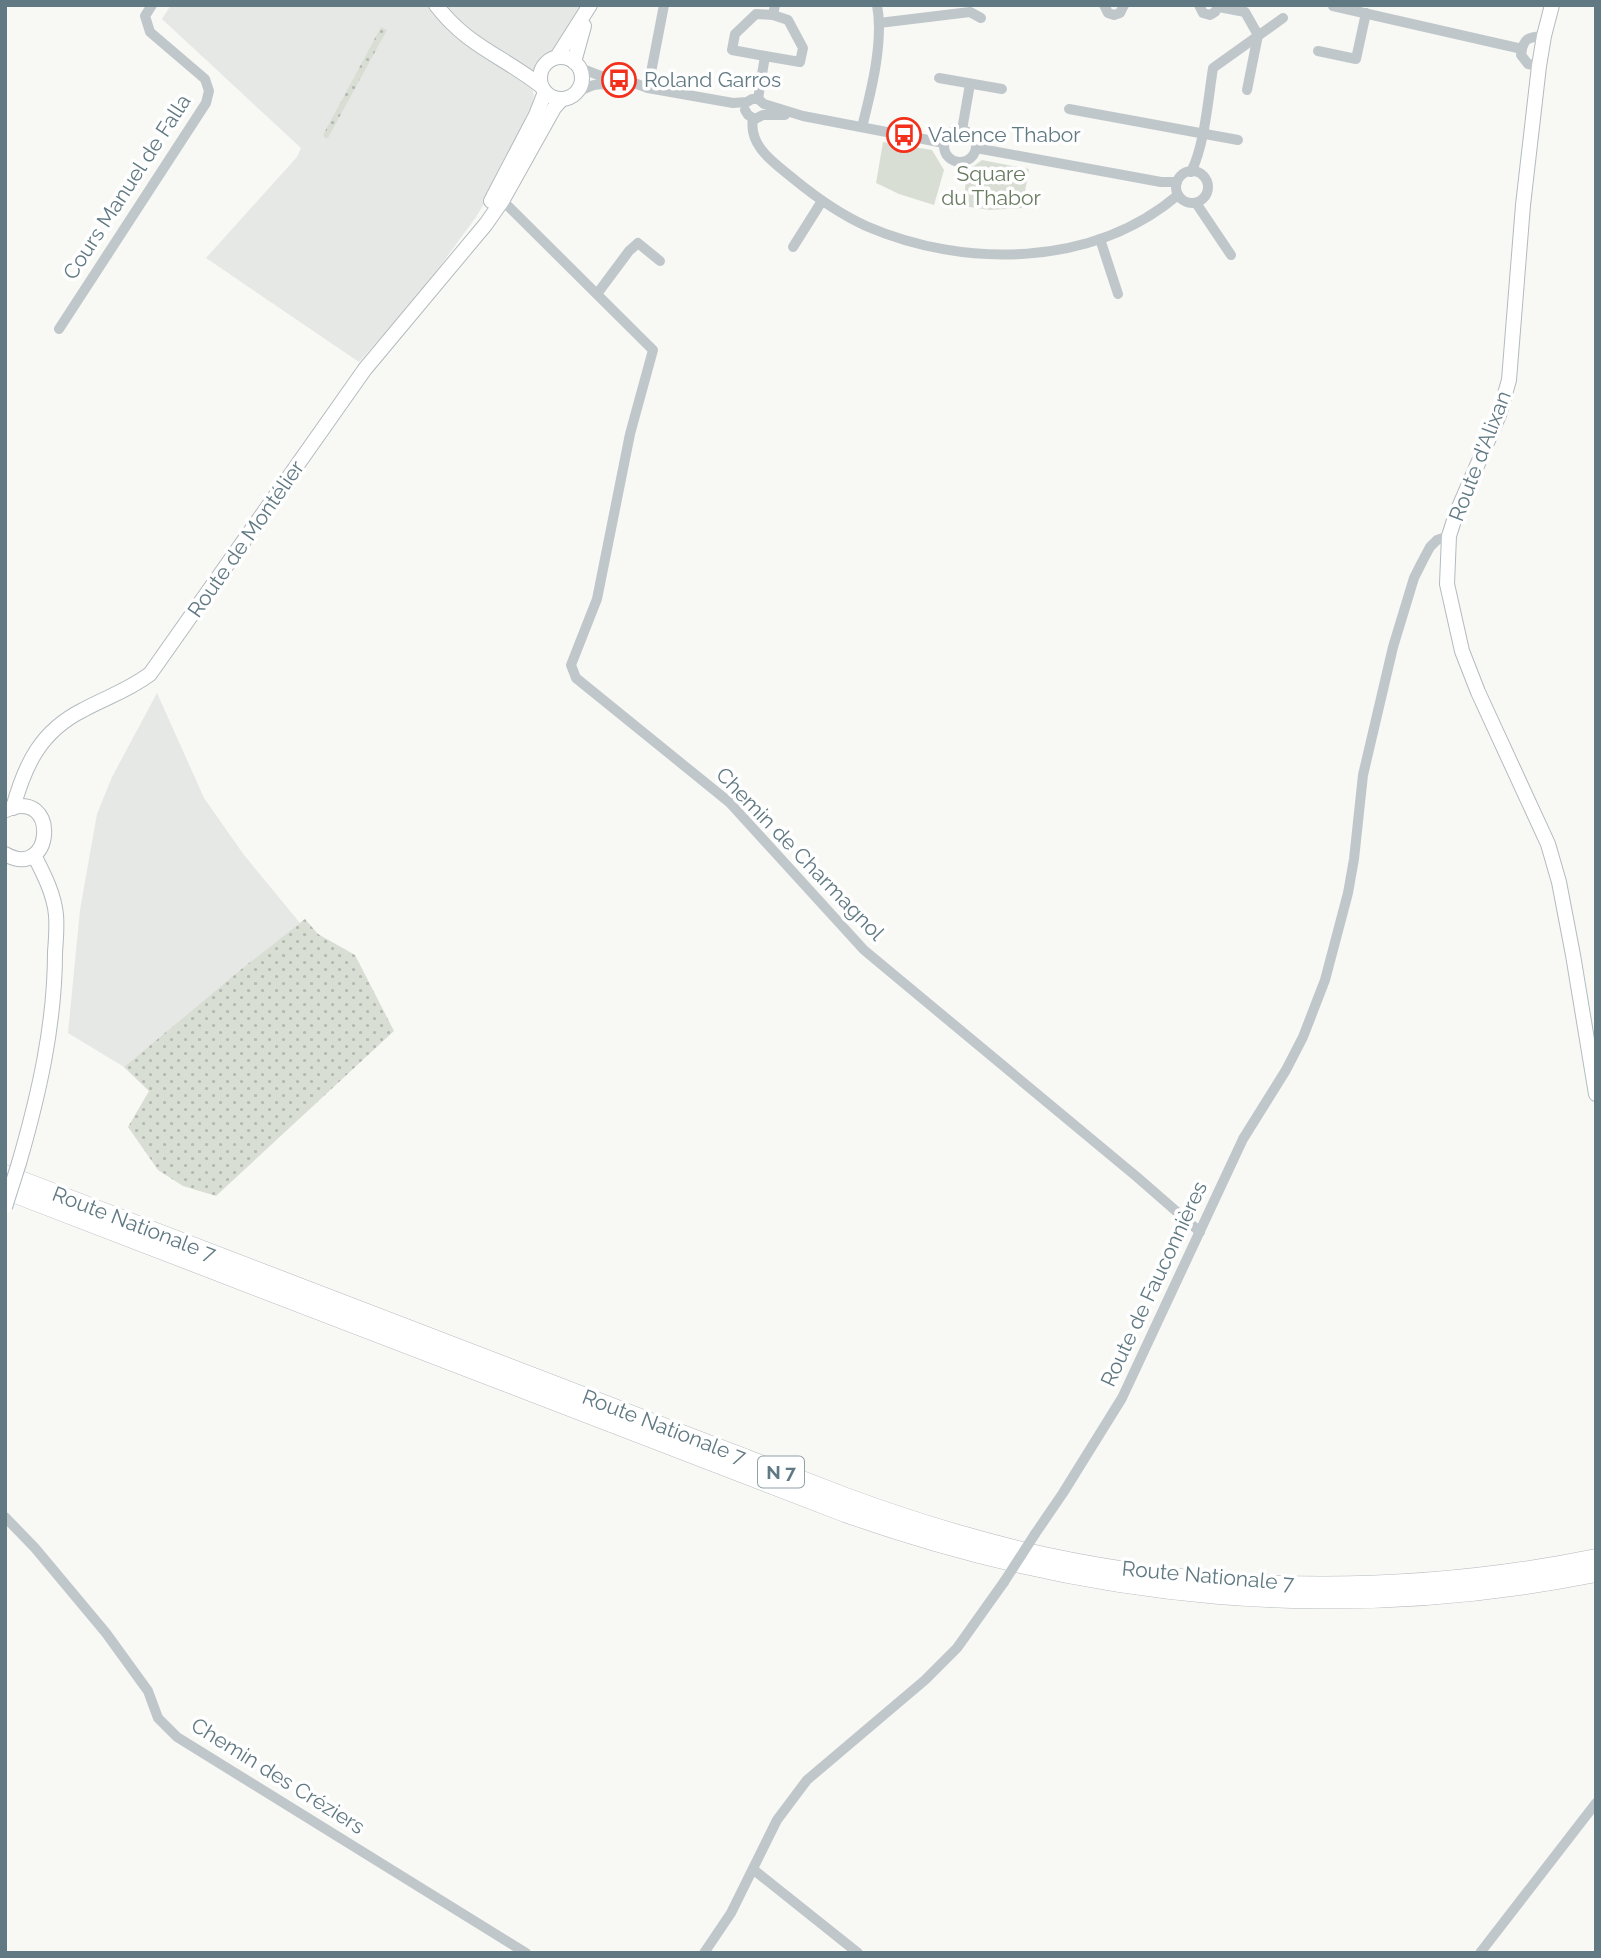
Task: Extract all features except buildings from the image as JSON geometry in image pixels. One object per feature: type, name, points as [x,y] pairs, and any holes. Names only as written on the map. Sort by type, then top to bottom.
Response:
[{"type":"highway","name":"Route Nationale 7","points":[[12,1168],[856,1501],[922,1524],[1045,1556],[1206,1580],[1338,1585],[1420,1582],[1502,1574],[1596,1558]]},
{"type":"highway","name":"Route Nationale 7","points":[[5,1190],[845,1513],[986,1557],[1073,1577],[1124,1585],[1206,1595],[1279,1599],[1337,1600],[1447,1595],[1596,1573]]},
{"type":"main road","points":[[436,5],[456,29],[525,73],[555,99],[561,100],[576,93],[582,81],[577,65],[590,5]]},
{"type":"main road","points":[[495,56],[544,65],[557,57],[590,5]]},
{"type":"main road","name":"Route d'Alixan","points":[[1552,5],[1539,66],[1523,205],[1509,380],[1499,415],[1449,536],[1447,584],[1462,651],[1548,844],[1559,882],[1596,1094]]},
{"type":"main road","points":[[557,57],[563,57],[577,65]]},
{"type":"main road","name":"Route de Montélier","points":[[499,196],[536,115],[543,89],[541,72],[544,65]]},
{"type":"main road","name":"Route de Montélier","points":[[9,809],[36,749],[50,733],[81,711],[125,691],[150,674],[365,369],[467,246],[561,100]]},
{"type":"main road","points":[[5,854],[17,859],[34,855],[40,849],[46,833],[44,824],[34,811],[26,807],[9,809]]},
{"type":"main road","points":[[5,1208],[12,1168],[34,1111],[41,1079],[55,977],[56,914],[46,880],[34,855]]},
{"type":"street","name":"Cours Manuel de Falla","points":[[59,329],[206,103],[209,92],[205,79],[150,32],[145,16],[152,5]]},
{"type":"street","points":[[648,88],[664,5]]},
{"type":"street","points":[[862,127],[879,41],[877,5]]},
{"type":"street","points":[[1104,5],[1108,13],[1114,15],[1120,13],[1124,5]]},
{"type":"street","points":[[1199,5],[1201,11],[1210,15],[1219,6],[1245,12],[1258,35],[1247,90]]},
{"type":"street","points":[[1333,6],[1522,49]]},
{"type":"street","points":[[774,10],[788,20],[803,48],[800,62],[765,56],[732,50],[735,34],[756,14],[774,10]]},
{"type":"street","points":[[880,23],[970,12],[981,18]]},
{"type":"street","points":[[1318,51],[1356,59],[1366,13]]},
{"type":"street","points":[[1191,172],[1202,132],[1213,68],[1283,18]]},
{"type":"street","points":[[1539,66],[1528,64],[1521,55],[1522,49],[1530,37],[1544,36]]},
{"type":"street","points":[[765,56],[751,131],[757,146],[822,201],[866,226],[898,238],[960,252],[987,255],[1045,252],[1100,239],[1133,224],[1178,195]]},
{"type":"street","points":[[577,65],[601,76],[648,88],[944,143]]},
{"type":"street","points":[[939,78],[1002,89]]},
{"type":"street","points":[[576,93],[600,83],[633,89],[648,88]]},
{"type":"street","points":[[962,130],[970,84]]},
{"type":"street","points":[[1069,109],[1238,140]]},
{"type":"street","points":[[962,130],[971,134],[976,148],[968,159],[957,162],[949,158],[944,143],[951,133],[962,130]]},
{"type":"street","points":[[976,148],[1161,181],[1177,181],[1191,172],[1201,174],[1207,183],[1207,193],[1196,203],[1185,202],[1178,195],[1177,181]]},
{"type":"street","name":"Chemin de Charmagnol","points":[[499,196],[653,350],[630,434],[597,599],[571,665],[576,678],[729,802],[864,950],[1200,1232]]},
{"type":"street","points":[[793,247],[822,201]]},
{"type":"street","points":[[1196,203],[1231,255]]},
{"type":"street","points":[[1100,239],[1118,294]]},
{"type":"street","points":[[597,294],[638,243],[660,261]]},
{"type":"street","name":"Route de Fauconnières","points":[[704,1953],[731,1913],[777,1820],[807,1780],[925,1680],[957,1648],[1063,1493],[1122,1398],[1243,1139],[1303,1037],[1325,980],[1348,893],[1363,775],[1393,647],[1414,578],[1422,562],[1437,540],[1449,536]]},
{"type":"street","name":"Chemin des Créziers","points":[[5,1517],[36,1548],[106,1633],[148,1691],[158,1718],[177,1737],[526,1953]]},
{"type":"street","points":[[1480,1953],[1596,1803]]},
{"type":"street","points":[[754,1870],[858,1953]]},
{"type":"shaded area","points":[[171,5],[581,5],[558,50],[542,56],[535,70],[532,104],[491,192],[476,217],[422,291],[359,362],[206,258],[297,157],[301,148],[162,19]]},
{"type":"shaded area","points":[[157,693],[204,798],[244,855],[300,923],[124,1067],[68,1033],[80,910],[97,814],[112,777]]},
{"type":"green space","points":[[381,27],[387,30],[328,138],[325,138],[323,135]]},
{"type":"green space","name":"Square du Thabor","points":[[883,142],[932,150],[944,170],[934,205],[899,194],[876,183]]},
{"type":"green space","name":"Square du Thabor","points":[[982,160],[1029,169],[1022,208],[990,210],[963,206],[967,171]]},
{"type":"green space","points":[[305,919],[318,934],[355,955],[394,1031],[216,1196],[183,1186],[158,1170],[128,1127],[149,1091],[124,1067]]},
{"type":"place","name":"Roland Garros","points":[[619,80]]},
{"type":"place","name":"Valence Thabor","points":[[904,135]]}]
